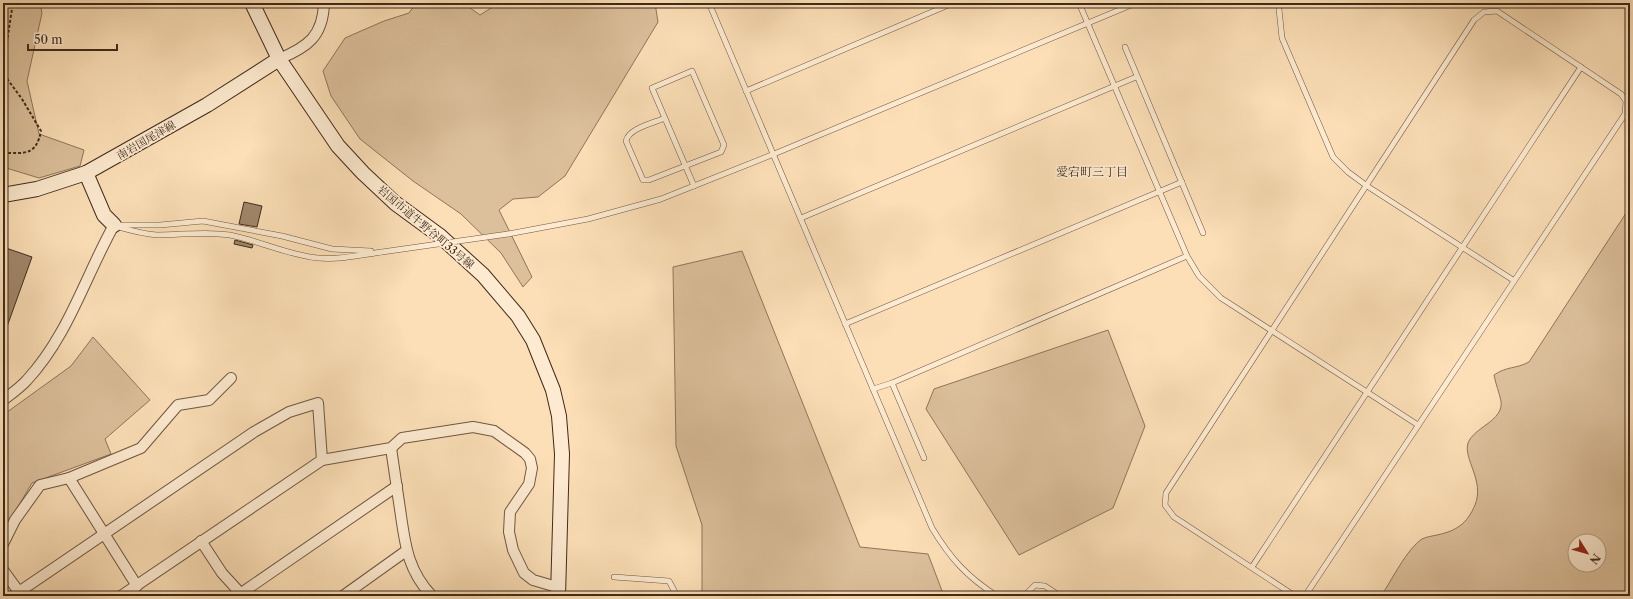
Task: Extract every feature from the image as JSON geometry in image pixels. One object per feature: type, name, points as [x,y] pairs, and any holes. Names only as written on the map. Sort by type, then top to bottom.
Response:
[{"type":"street","name":"岩国市道牛野谷町33号線","points":[[252,3],[279,59],[338,146],[363,173],[395,203],[440,236],[483,275],[518,316],[532,340],[553,390],[559,416],[562,454],[562,519],[557,592]]},
{"type":"street","points":[[279,59],[299,51],[315,36],[324,18],[324,3]]},
{"type":"street","name":"南岩国尾津線","points":[[3,196],[37,189],[86,173],[207,105],[279,59]]},
{"type":"street","points":[[3,400],[26,382],[41,364],[57,339],[78,300],[114,225],[104,215],[86,173]]},
{"type":"street","points":[[3,544],[15,520],[40,485],[70,478],[141,448],[178,405],[209,400],[231,378]]},
{"type":"street","points":[[3,570],[18,595],[104,533],[254,432],[289,412],[318,403],[322,460]]},
{"type":"street","points":[[122,596],[322,460],[391,448],[402,438],[473,427],[494,431],[525,453],[530,459],[532,468],[529,484],[510,512],[509,532],[513,550],[524,573],[533,580],[557,592]]},
{"type":"street","points":[[391,448],[406,551],[414,572],[422,585],[432,596]]},
{"type":"street","points":[[70,478],[137,586]]},
{"type":"street","points":[[202,541],[222,573],[240,595],[397,486]]},
{"type":"street","points":[[343,596],[406,551]]},
{"type":"lane","points":[[710,3],[845,324],[936,534],[946,552],[962,569],[981,586],[996,596]]},
{"type":"lane","points":[[746,91],[952,3]]},
{"type":"lane","points":[[1079,3],[1116,86],[1187,256],[1199,276],[1221,298],[1418,425]]},
{"type":"lane","points":[[114,225],[132,232],[157,234],[203,233],[230,235],[292,254],[319,258],[345,257],[508,234],[588,219],[661,199],[694,186],[1136,3]]},
{"type":"lane","points":[[1279,9],[1282,38],[1333,157],[1348,172],[1367,186],[1513,280]]},
{"type":"lane","points":[[1295,596],[1174,517],[1165,505],[1166,493],[1273,331],[1474,20],[1484,12],[1497,12],[1621,94],[1626,101],[1625,114]]},
{"type":"lane","points":[[1125,47],[1136,77],[1203,233]]},
{"type":"lane","points":[[1252,567],[1581,67]]},
{"type":"lane","points":[[665,118],[632,132],[627,137],[626,141],[643,180],[649,180],[685,166],[721,152],[724,144],[692,71],[652,88],[665,118],[685,166],[694,186]]},
{"type":"lane","points":[[801,218],[1136,77]]},
{"type":"lane","points":[[1305,596],[1513,280],[1630,106]]},
{"type":"lane","points":[[845,324],[1160,193],[1182,182]]},
{"type":"lane","points":[[114,225],[160,225],[203,221],[282,236],[332,249],[382,252]]},
{"type":"lane","points":[[873,388],[892,383],[1187,256]]},
{"type":"lane","points":[[892,383],[924,458]]},
{"type":"lane","points":[[614,577],[669,581],[677,596]]},
{"type":"lane","points":[[1024,596],[1035,585],[1045,586],[1060,596]]},
{"type":"path","points":[[3,153],[27,152],[38,144],[41,131],[22,99],[8,80],[3,67],[12,9],[10,3]]},
{"type":"shaded area","points":[[3,3],[40,3],[42,13],[27,81],[39,134],[84,150],[80,166],[39,178],[3,167]]},
{"type":"shaded area","points":[[416,3],[463,3],[480,15],[499,3],[655,3],[658,22],[565,176],[538,197],[513,199],[499,210],[532,277],[523,287],[501,253],[461,214],[413,181],[360,139],[331,96],[323,71],[345,38],[384,21],[409,13]]},
{"type":"shaded area","points":[[1630,207],[1630,596],[1381,596],[1410,550],[1416,544],[1424,538],[1455,529],[1464,522],[1472,512],[1477,496],[1477,487],[1476,479],[1468,456],[1468,443],[1476,432],[1498,414],[1501,408],[1501,401],[1494,375],[1503,370],[1529,362]]},
{"type":"shaded area","points":[[742,251],[860,547],[928,554],[944,596],[702,596],[702,525],[676,446],[673,267]]},
{"type":"shaded area","points":[[1108,330],[1145,426],[1113,508],[1019,555],[926,409],[934,389]]},
{"type":"shaded area","points":[[93,337],[150,400],[105,439],[111,454],[32,483],[3,532],[3,415],[71,366]]},
{"type":"building","points":[[244,202],[262,206],[257,227],[239,224]]},
{"type":"building","points":[[235,240],[253,245],[252,248],[234,244]]},
{"type":"building","points":[[3,247],[32,257],[4,335],[3,335]]},
{"type":"district","name":"愛宕町三丁目","points":[[1092,172]]}]
